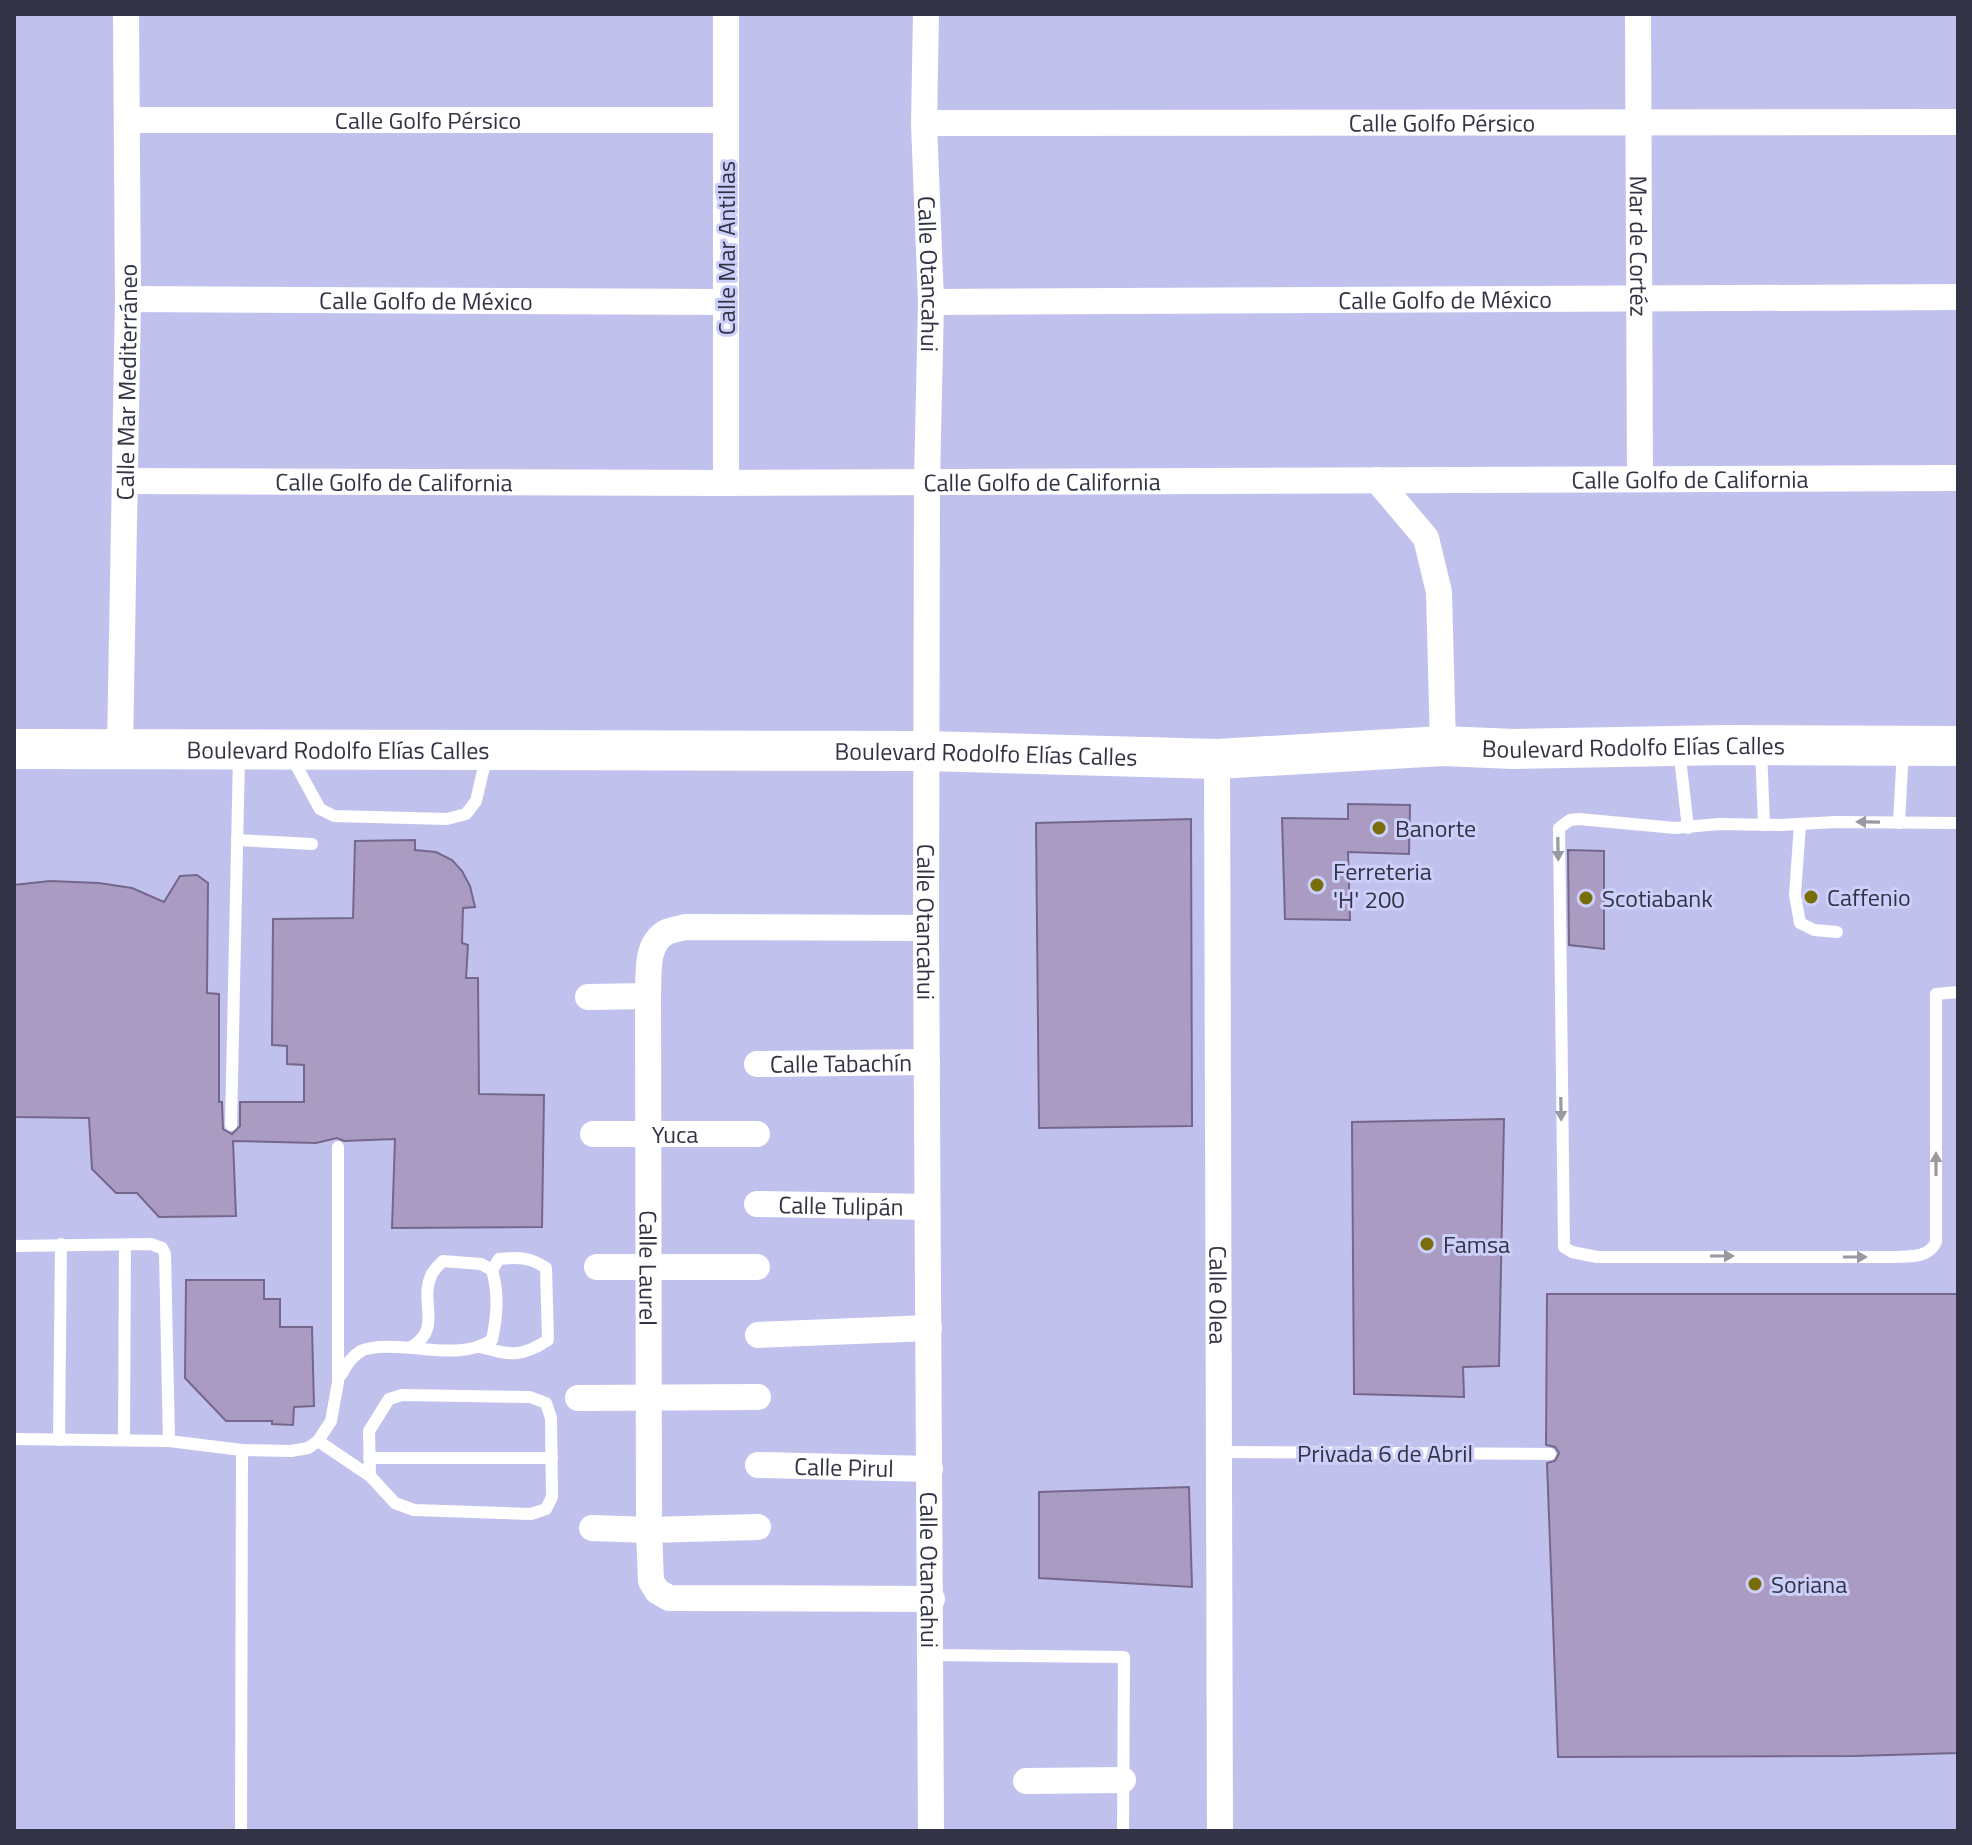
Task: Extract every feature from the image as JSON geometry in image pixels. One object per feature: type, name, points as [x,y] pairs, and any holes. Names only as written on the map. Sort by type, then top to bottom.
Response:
[{"type":"main road","name":"Boulevard Rodolfo Elías Calles","points":[[22,752],[120,748],[927,751],[1217,759],[1443,746],[1514,749],[1958,746]]},
{"type":"street","name":"Calle Mar Mediterráneo","points":[[120,748],[128,299],[126,14]]},
{"type":"street","name":"Calle Mar Antillas","points":[[726,14],[726,483]]},
{"type":"street","name":"Calle Otancahui","points":[[926,14],[924,123],[931,302],[927,482],[926,928],[931,1831]]},
{"type":"street","name":"Mar de Cortéz","points":[[1638,14],[1640,478]]},
{"type":"street","name":"Calle Golfo Pérsico","points":[[128,120],[726,120]]},
{"type":"street","name":"Calle Golfo Pérsico","points":[[924,123],[1958,122]]},
{"type":"street","name":"Calle Golfo de México","points":[[931,302],[1958,297]]},
{"type":"street","name":"Calle Golfo de México","points":[[128,299],[726,302]]},
{"type":"street","name":"Calle Golfo de California","points":[[126,481],[726,483],[1958,478]]},
{"type":"street","points":[[1377,480],[1426,538],[1439,592],[1443,746]]},
{"type":"street","name":"Calle Olea","points":[[1217,759],[1220,1831]]},
{"type":"street","name":"Calle Laurel","points":[[926,928],[685,927],[665,933],[656,942],[651,954],[648,996],[649,1530],[651,1581],[657,1591],[669,1598],[932,1599]]},
{"type":"street","points":[[588,997],[648,996]]},
{"type":"street","name":"Calle Tabachín","points":[[757,1064],[927,1062]]},
{"type":"street","name":"Yuca","points":[[593,1134],[757,1134]]},
{"type":"street","name":"Calle Tulipán","points":[[757,1204],[927,1207]]},
{"type":"street","points":[[597,1267],[757,1267]]},
{"type":"street","points":[[758,1335],[929,1328]]},
{"type":"street","points":[[578,1398],[758,1397]]},
{"type":"street","name":"Calle Pirul","points":[[758,1465],[930,1469]]},
{"type":"street","points":[[592,1528],[758,1527]]},
{"type":"street","points":[[1026,1781],[1123,1780]]},
{"type":"lane","points":[[1679,746],[1688,828]]},
{"type":"lane","points":[[1761,746],[1764,825]]},
{"type":"lane","points":[[1899,823],[1903,746]]},
{"type":"lane","points":[[231,1125],[239,749]]},
{"type":"lane","points":[[288,749],[320,809],[334,816],[447,819],[466,814],[476,801],[487,750]]},
{"type":"lane","points":[[1958,823],[1719,824],[1688,828],[1579,819],[1570,820],[1558,832],[1562,1227],[1566,1249],[1597,1257],[1892,1257],[1932,1251],[1936,1242],[1936,994],[1958,992]]},
{"type":"lane","points":[[1800,824],[1795,895],[1800,923],[1814,930],[1837,932]]},
{"type":"lane","points":[[237,840],[312,844]]},
{"type":"lane","points":[[14,1439],[169,1441],[242,1450],[301,1450],[318,1441],[331,1421],[338,1382],[338,1147]]},
{"type":"lane","points":[[59,1440],[61,1244]]},
{"type":"lane","points":[[14,1246],[157,1245],[165,1254],[169,1441]]},
{"type":"lane","points":[[124,1440],[125,1246]]},
{"type":"lane","points":[[480,1347],[511,1355],[522,1354],[548,1340],[546,1268],[535,1260],[520,1257],[499,1259],[492,1270]]},
{"type":"lane","points":[[338,1382],[349,1361],[363,1349],[411,1347],[462,1351],[480,1347],[492,1340],[497,1287],[492,1270],[481,1264],[443,1261],[432,1273],[427,1287],[427,1331],[422,1341],[411,1347]]},
{"type":"lane","points":[[318,1441],[370,1476],[395,1503],[414,1510],[531,1514],[546,1509],[552,1497],[551,1418],[546,1403],[530,1397],[402,1395],[389,1399],[369,1431],[370,1476]]},
{"type":"lane","points":[[241,1831],[242,1450]]},
{"type":"lane","name":"Privada 6 de Abril","points":[[1219,1452],[1550,1454]]},
{"type":"lane","points":[[369,1458],[552,1458]]},
{"type":"lane","points":[[932,1655],[1124,1657],[1123,1831]]},
{"type":"building","name":"Ferreteria 'H' 200","points":[[1348,804],[1410,805],[1409,854],[1348,852],[1350,920],[1285,919],[1282,818],[1348,819]]},
{"type":"building","points":[[1191,819],[1192,1126],[1039,1128],[1036,823]]},
{"type":"building","points":[[415,840],[415,850],[436,852],[452,860],[470,886],[475,907],[463,908],[462,943],[468,945],[466,978],[478,978],[479,1094],[544,1095],[542,1227],[392,1228],[395,1139],[344,1141],[337,1138],[316,1143],[233,1141],[236,1216],[159,1217],[137,1193],[116,1193],[92,1169],[89,1118],[14,1117],[14,885],[50,881],[99,883],[132,888],[164,902],[180,876],[197,875],[208,883],[207,993],[219,994],[219,1102],[222,1102],[223,1129],[232,1134],[240,1126],[240,1102],[304,1102],[304,1065],[287,1064],[287,1046],[272,1045],[273,919],[353,918],[355,841]]},
{"type":"building","name":"Scotiabank","points":[[1568,850],[1604,851],[1604,949],[1569,945]]},
{"type":"building","name":"Famsa","points":[[1504,1119],[1499,1366],[1463,1367],[1464,1397],[1354,1394],[1352,1122]]},
{"type":"building","points":[[186,1280],[264,1280],[264,1299],[280,1299],[280,1327],[312,1327],[314,1406],[294,1407],[293,1425],[272,1424],[272,1421],[226,1421],[185,1378]]},
{"type":"building","name":"Soriana","points":[[1547,1294],[1958,1294],[1958,1753],[1558,1757],[1547,1463],[1555,1461],[1559,1453],[1555,1447],[1546,1445]]},
{"type":"building","points":[[1189,1487],[1192,1587],[1039,1578],[1039,1492]]},
{"type":"place","name":"Banorte","points":[[1379,828]]},
{"type":"place","name":"Ferreteria 'H' 200","points":[[1317,885]]},
{"type":"place","name":"Caffenio","points":[[1811,897]]},
{"type":"place","name":"Scotiabank","points":[[1586,898]]},
{"type":"place","name":"Famsa","points":[[1427,1244]]},
{"type":"place","name":"Soriana","points":[[1755,1584]]}]
